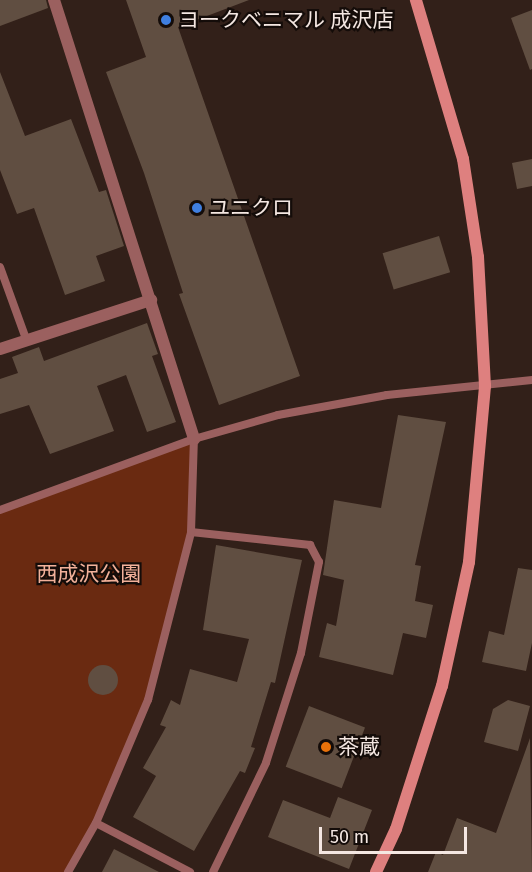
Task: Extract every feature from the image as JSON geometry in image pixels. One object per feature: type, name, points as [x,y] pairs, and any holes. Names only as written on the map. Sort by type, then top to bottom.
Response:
[{"type":"street","points":[[54,0],[194,439]]},
{"type":"street","points":[[376,872],[396,829],[442,686],[469,561],[485,386],[478,257],[463,159],[416,0]]},
{"type":"street","points":[[0,349],[151,300]]},
{"type":"lane","points":[[0,267],[26,339]]},
{"type":"lane","points":[[0,510],[194,439],[278,415],[376,397],[532,380]]},
{"type":"lane","points":[[68,872],[96,823],[148,700],[191,532],[194,439]]},
{"type":"lane","points":[[191,532],[310,545],[319,562],[302,653],[266,763],[213,872]]},
{"type":"lane","points":[[96,823],[190,872]]},
{"type":"green space","name":"西成沢公園","points":[[194,439],[191,532],[148,700],[96,823],[68,872],[0,872],[0,510]]},
{"type":"building","points":[[0,0],[46,0],[48,8],[0,26]]},
{"type":"building","points":[[126,0],[249,0],[178,27],[300,376],[219,405],[179,294],[183,293],[144,173],[106,72],[146,57]]},
{"type":"building","points":[[532,10],[532,69],[530,70],[511,18]]},
{"type":"building","points":[[0,72],[25,136],[71,119],[99,192],[106,190],[124,246],[96,256],[105,281],[65,295],[34,208],[17,214],[0,170]]},
{"type":"building","points":[[532,159],[532,186],[517,189],[512,163]]},
{"type":"building","points":[[439,236],[450,272],[394,290],[383,253]]},
{"type":"building","points":[[147,323],[158,354],[152,356],[176,422],[147,432],[126,375],[97,386],[114,431],[50,454],[29,405],[0,414],[0,379],[18,373],[12,357],[39,347],[44,361]]},
{"type":"building","points":[[398,415],[446,422],[415,565],[421,566],[415,601],[433,605],[426,638],[403,633],[393,675],[319,657],[327,623],[336,626],[344,580],[323,575],[334,500],[381,508]]},
{"type":"building","points":[[216,545],[302,560],[275,683],[271,682],[251,747],[255,748],[245,773],[240,771],[194,851],[133,817],[156,776],[143,768],[166,727],[160,725],[171,700],[180,705],[190,669],[237,682],[249,639],[203,630]]},
{"type":"building","points":[[518,568],[532,570],[532,643],[526,671],[482,662],[489,631],[504,635]]},
{"type":"building","points":[[103,665],[114,669],[118,680],[114,691],[103,695],[92,691],[88,680],[92,669]]},
{"type":"building","points":[[508,700],[530,706],[518,751],[484,742],[493,709]]},
{"type":"building","name":"茶蔵","points":[[309,706],[365,728],[342,788],[286,767]]},
{"type":"building","points":[[530,738],[532,872],[428,872],[436,852],[443,855],[457,818],[496,833]]},
{"type":"building","points":[[338,797],[372,810],[349,869],[268,837],[283,800],[330,818]]},
{"type":"building","points":[[114,849],[159,872],[102,872]]},
{"type":"place","name":"ヨークベニマル 成沢店","points":[[166,20]]},
{"type":"place","name":"ユニクロ","points":[[197,208]]},
{"type":"place","name":"茶蔵","points":[[326,747]]}]
